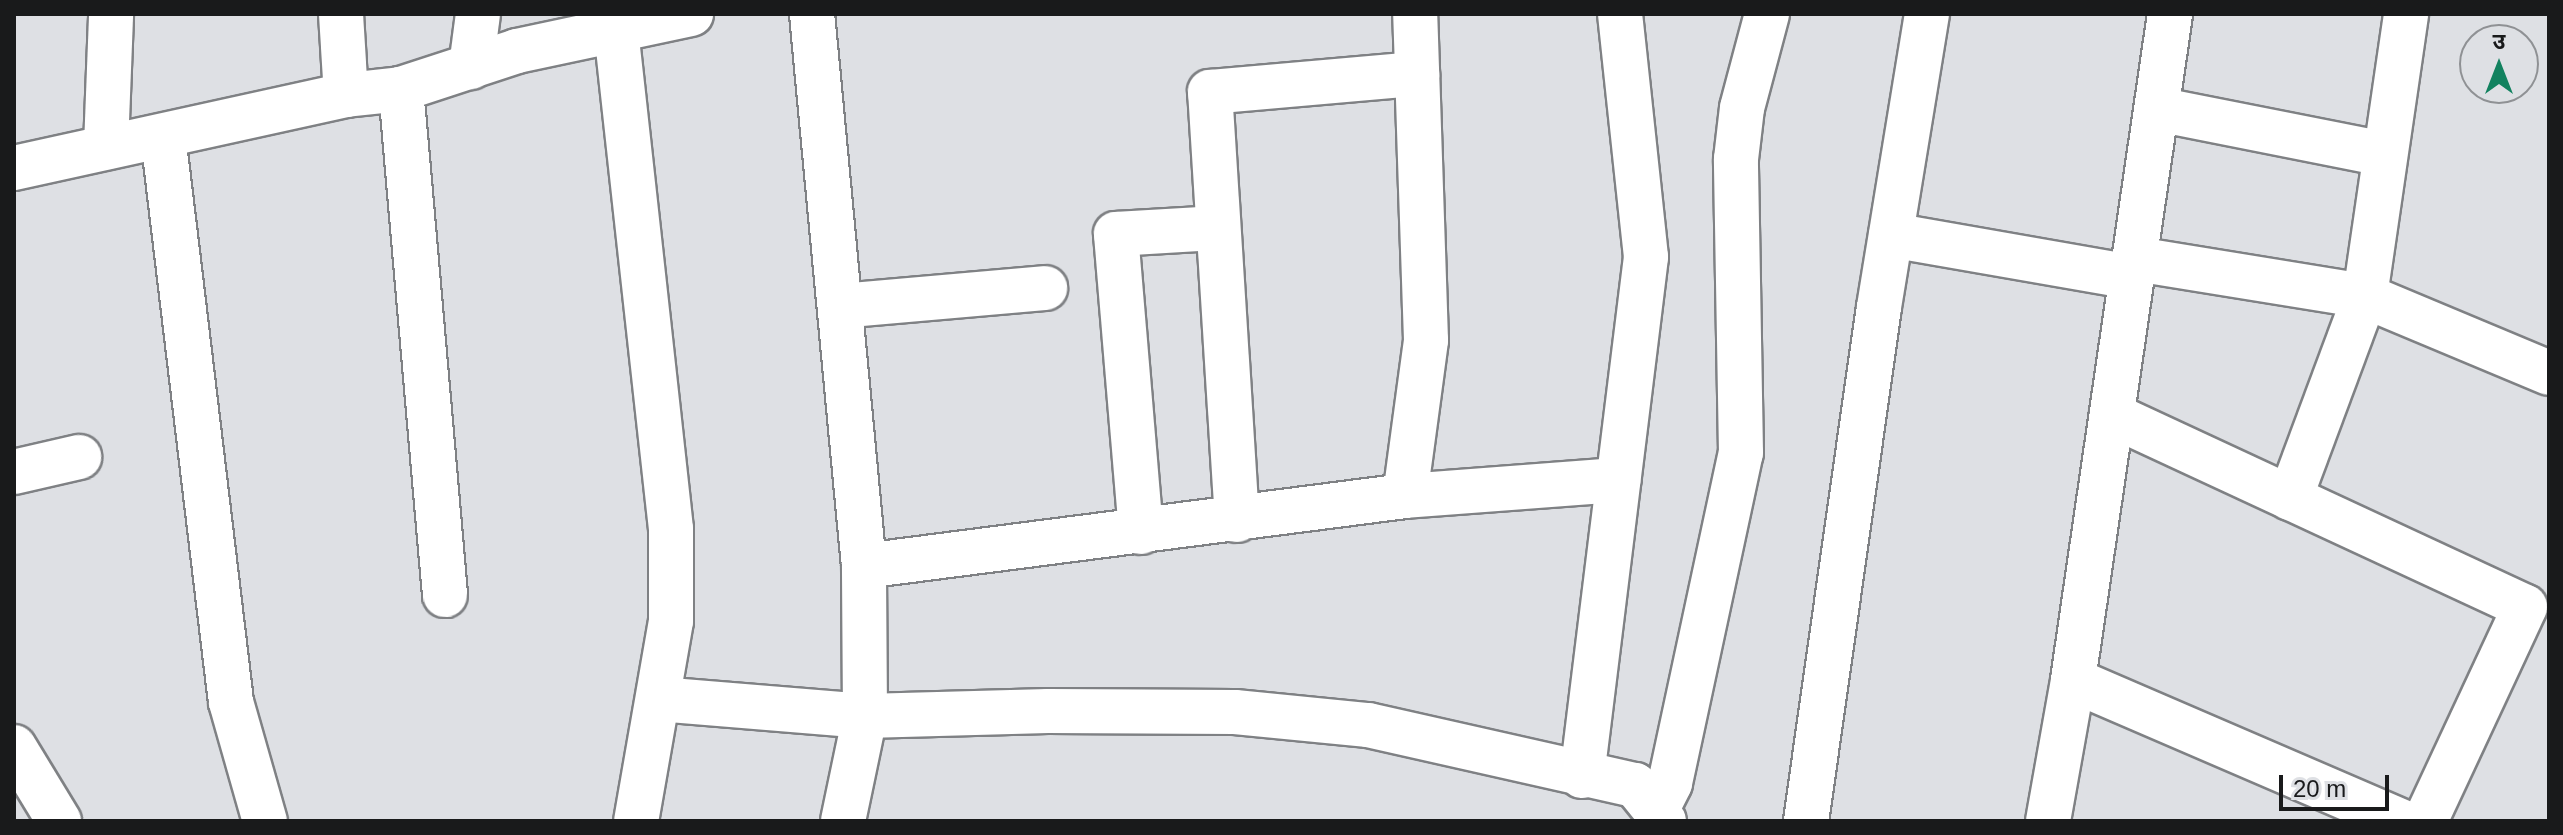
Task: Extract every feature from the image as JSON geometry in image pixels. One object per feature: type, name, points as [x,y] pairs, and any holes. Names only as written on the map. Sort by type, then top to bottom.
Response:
[{"type":"street","points":[[106,147],[111,14]]},
{"type":"street","points":[[341,14],[346,95]]},
{"type":"street","points":[[471,67],[478,14]]},
{"type":"street","points":[[14,168],[346,95],[401,89],[517,51],[691,14]]},
{"type":"street","points":[[812,14],[864,566],[865,716],[843,821]]},
{"type":"street","points":[[1405,496],[1426,340],[1415,14]]},
{"type":"street","points":[[1582,776],[1646,257],[1620,14]]},
{"type":"street","points":[[1660,816],[1670,783],[1741,453],[1736,159],[1742,108],[1767,14]]},
{"type":"street","points":[[1806,821],[1891,235],[1927,14]]},
{"type":"street","points":[[2048,821],[2073,680],[2170,14]]},
{"type":"street","points":[[2290,498],[2365,296],[2406,14]]},
{"type":"street","points":[[616,30],[671,529],[671,621],[636,821]]},
{"type":"street","points":[[1237,520],[1210,92],[1417,74]]},
{"type":"street","points":[[401,89],[445,595]]},
{"type":"street","points":[[2157,109],[2385,154]]},
{"type":"street","points":[[163,136],[231,702],[265,821]]},
{"type":"street","points":[[1141,532],[1116,234],[1218,228]]},
{"type":"street","points":[[1891,235],[2365,296],[2549,373]]},
{"type":"street","points":[[840,306],[1045,288]]},
{"type":"street","points":[[2112,415],[2525,607],[2425,821]]},
{"type":"street","points":[[14,472],[79,457]]},
{"type":"street","points":[[864,566],[1405,496],[1618,480]]},
{"type":"street","points":[[2073,680],[2401,821]]},
{"type":"street","points":[[658,699],[865,716],[1048,711],[1235,712],[1368,725],[1582,776],[1635,785],[1660,816]]},
{"type":"street","points":[[14,747],[59,821]]}]
